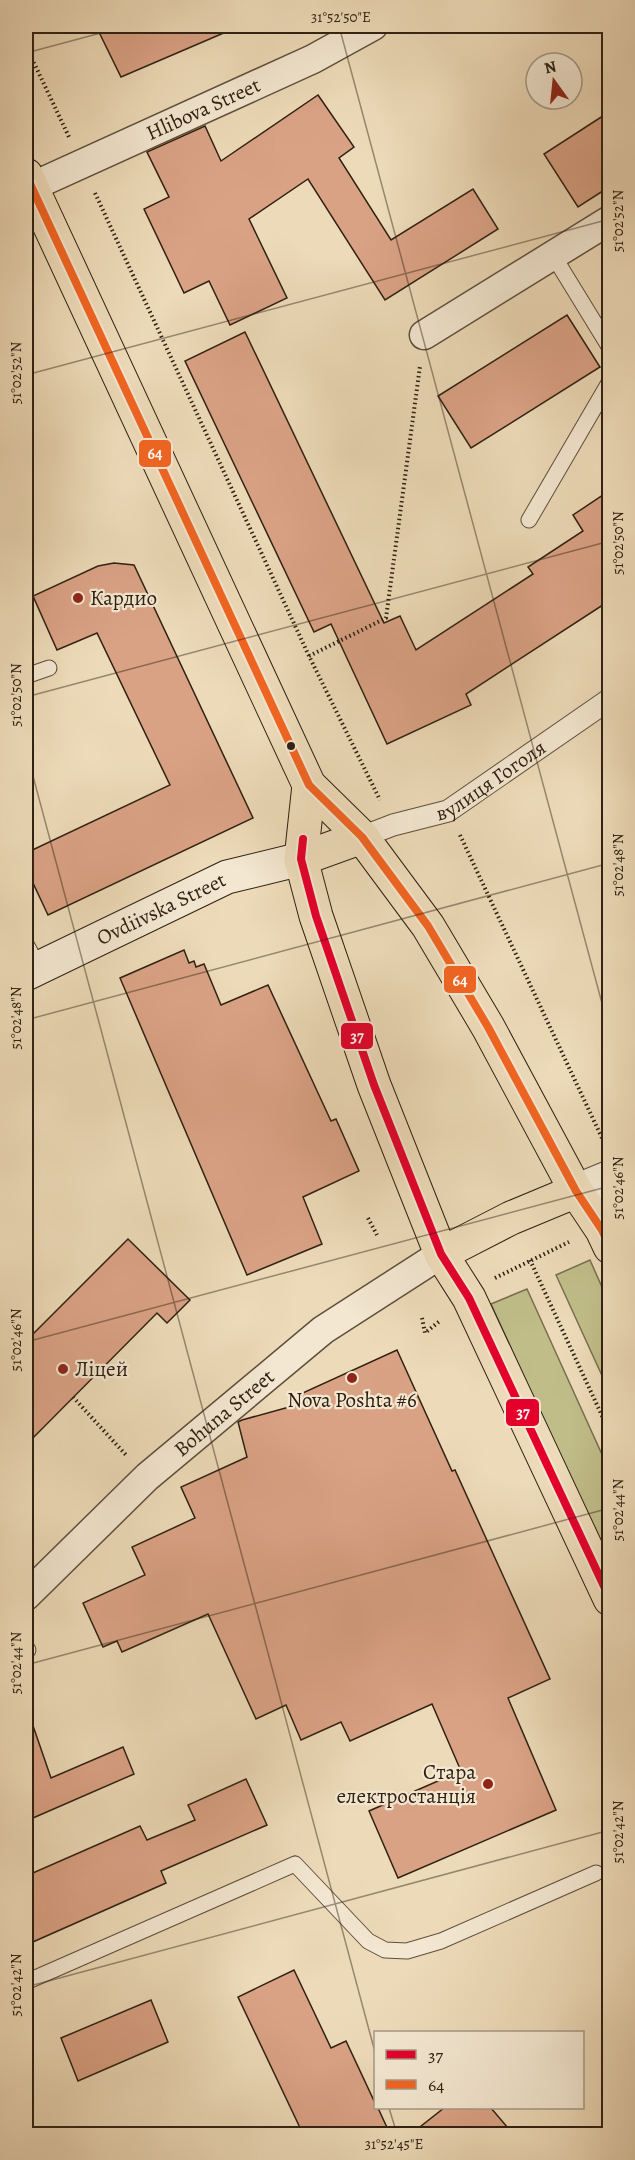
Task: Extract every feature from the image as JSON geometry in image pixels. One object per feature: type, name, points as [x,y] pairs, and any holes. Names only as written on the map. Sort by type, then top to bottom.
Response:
[{"type":"main road","points":[[28,181],[309,785],[362,837],[434,936],[488,1027],[576,1191],[602,1230],[609,1247]]},
{"type":"main road","points":[[309,785],[301,859],[316,916],[374,1085],[441,1254],[469,1298],[609,1599]]},
{"type":"main road","points":[[301,859],[362,837]]},
{"type":"main road","name":"Ovdiivska Street","points":[[30,962],[227,877],[301,859]]},
{"type":"main road","points":[[441,1254],[511,1218],[609,1177]]},
{"type":"street","name":"Hlibova Street","points":[[28,181],[82,165],[313,59],[374,26]]},
{"type":"street","points":[[424,335],[609,219]]},
{"type":"street","name":"вулиця Гоголя","points":[[362,837],[393,825],[448,811],[609,699]]},
{"type":"street","name":"Bohuna Street","points":[[26,1596],[147,1478],[323,1330],[441,1254]]},
{"type":"lane","points":[[553,255],[609,348]]},
{"type":"lane","points":[[529,520],[609,381]]},
{"type":"lane","points":[[26,676],[49,668]]},
{"type":"lane","points":[[26,1982],[295,1864],[368,1941],[386,1950],[407,1951],[441,1941],[596,1873]]},
{"type":"path","points":[[26,46],[309,656],[393,825]]},
{"type":"path","points":[[309,656],[387,618],[424,335]]},
{"type":"path","points":[[448,811],[602,1138]]},
{"type":"path","points":[[368,1218],[377,1235]]},
{"type":"path","points":[[487,1282],[577,1239]]},
{"type":"path","points":[[530,1260],[609,1433]]},
{"type":"path","points":[[422,1318],[425,1333],[449,1313]]},
{"type":"path","points":[[73,1398],[147,1478]]},
{"type":"shaded area","points":[[590,1260],[609,1303],[609,1391],[556,1275]]},
{"type":"shaded area","points":[[527,1289],[609,1470],[609,1563],[491,1304]]},
{"type":"building","points":[[96,26],[240,26],[121,77]]},
{"type":"building","points":[[318,95],[354,147],[339,158],[391,240],[473,189],[498,229],[385,300],[308,179],[249,219],[287,298],[230,325],[209,281],[184,293],[144,209],[169,197],[147,152],[205,126],[221,161]]},
{"type":"building","points":[[609,112],[609,187],[578,207],[544,154]]},
{"type":"building","points":[[567,315],[600,367],[471,448],[438,396]]},
{"type":"building","points":[[245,332],[384,623],[400,616],[416,650],[533,574],[528,567],[583,531],[573,515],[609,491],[609,601],[466,694],[471,705],[387,744],[331,624],[314,632],[185,361]]},
{"type":"building","points":[[114,563],[134,565],[253,818],[48,915],[26,868],[26,853],[170,785],[97,633],[57,650],[33,596],[98,566]]},
{"type":"building","points":[[184,950],[189,963],[194,961],[196,967],[204,964],[221,1005],[268,985],[331,1121],[336,1119],[359,1171],[303,1197],[322,1244],[247,1275],[120,978]]},
{"type":"building","name":"Ліцей","points":[[128,1239],[190,1300],[167,1323],[157,1313],[26,1445],[26,1341]]},
{"type":"building","points":[[397,1350],[452,1471],[455,1470],[550,1679],[508,1698],[556,1810],[398,1878],[369,1811],[461,1771],[432,1704],[350,1741],[341,1722],[301,1740],[286,1705],[256,1719],[208,1614],[122,1652],[117,1641],[103,1647],[83,1603],[145,1575],[132,1547],[195,1518],[181,1487],[247,1457],[238,1422],[300,1404],[296,1396]]},
{"type":"building","points":[[30,1717],[51,1778],[123,1747],[134,1774],[26,1821],[26,1718]]},
{"type":"building","points":[[246,1779],[267,1825],[161,1871],[166,1883],[26,1945],[26,1876],[140,1826],[147,1840],[195,1820],[188,1805]]},
{"type":"building","points":[[294,1970],[331,2048],[346,2041],[374,2101],[374,2109],[378,2109],[390,2134],[303,2134],[238,1997]]},
{"type":"building","points":[[151,2000],[168,2042],[78,2081],[61,2038]]},
{"type":"building","points":[[443,2109],[492,2109],[513,2134],[411,2134]]},
{"type":"transit line","name":"64","points":[[26,175],[309,785],[362,837],[428,926],[488,1027],[576,1191],[602,1230],[610,1247]]},
{"type":"transit line","name":"37","points":[[303,839],[301,859],[316,916],[374,1085],[441,1254],[469,1298],[610,1599]]},
{"type":"place","name":"Кардио","points":[[78,598]]},
{"type":"place","name":"Ліцей","points":[[63,1369]]},
{"type":"place","name":"Nova Poshta #6","points":[[352,1378]]},
{"type":"place","name":"Cтара електростанція","points":[[488,1784]]}]
